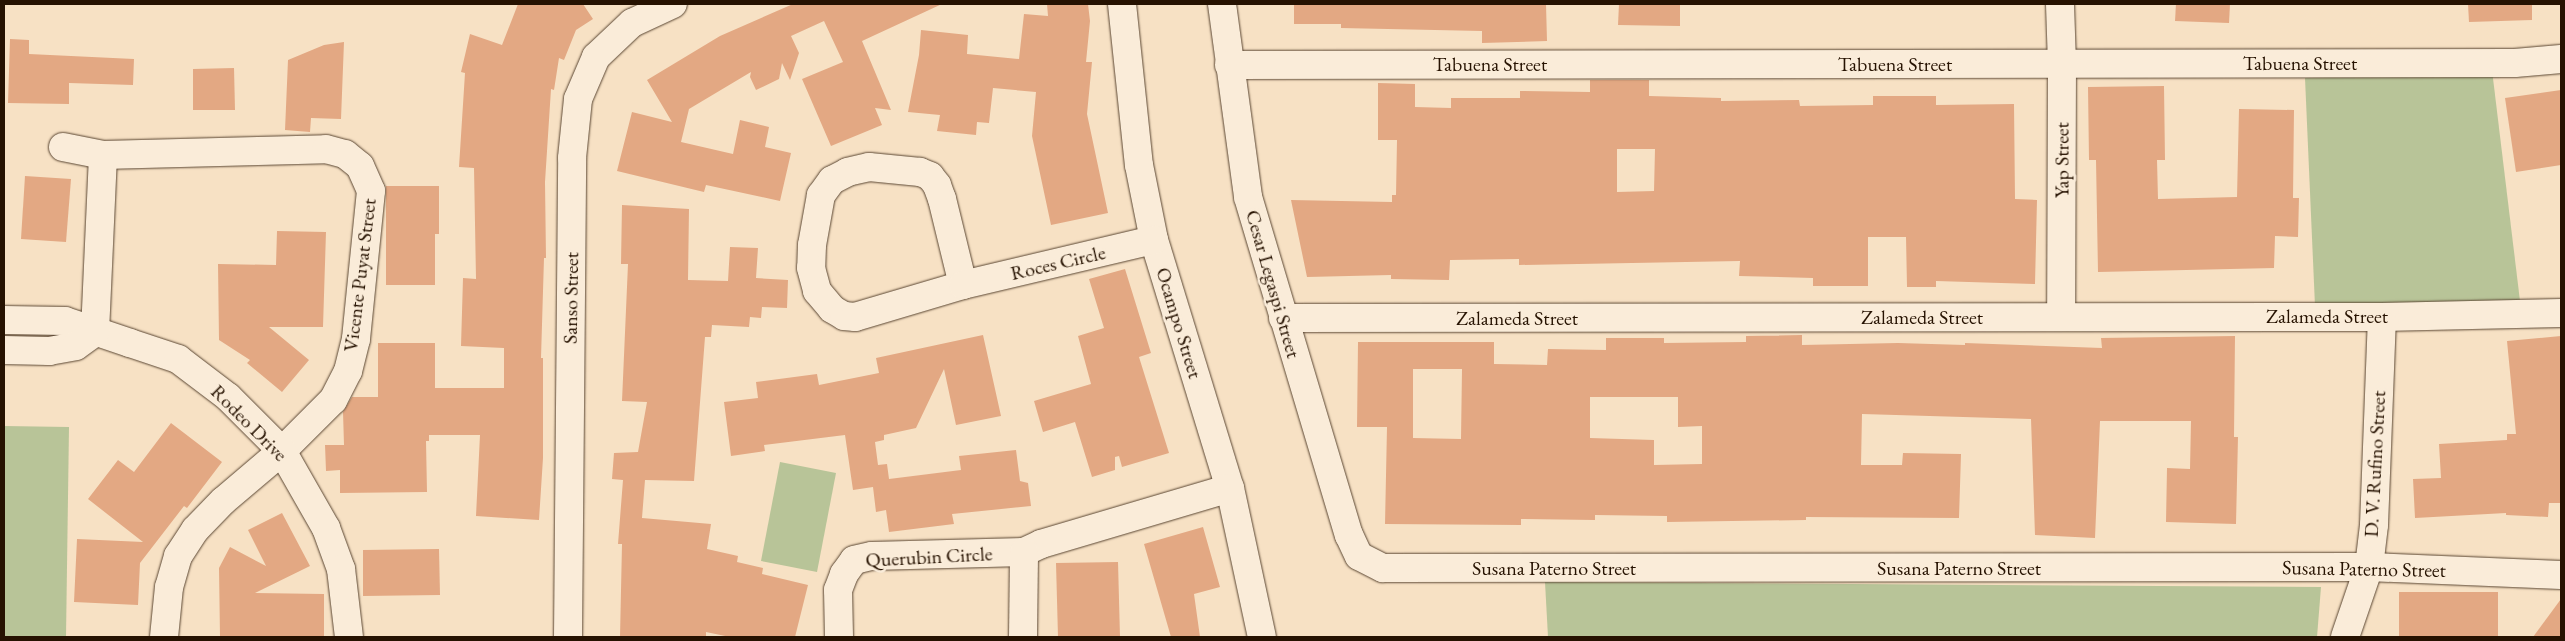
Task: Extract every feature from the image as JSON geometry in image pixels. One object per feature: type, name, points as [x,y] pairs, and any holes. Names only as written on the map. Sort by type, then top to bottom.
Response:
[{"type":"street","name":"Sanso Street","points":[[568,637],[572,158],[578,99],[596,57],[632,23],[673,4]]},
{"type":"street","name":"Ocampo Street","points":[[1122,4],[1139,165],[1154,240],[1230,488],[1262,637]]},
{"type":"street","name":"Cesar Legaspi Street","points":[[1222,4],[1248,197],[1349,535],[1360,556]]},
{"type":"street","name":"Yap Street","points":[[2060,4],[2062,63],[2060,317]]},
{"type":"street","name":"Tabuena Street","points":[[1229,65],[2515,63],[2561,59]]},
{"type":"street","name":"Vicente Puyat Street","points":[[63,146],[103,154],[326,150],[345,154],[360,166],[371,191],[356,339],[348,371],[333,400],[282,451],[223,501],[195,530],[178,556],[169,586],[164,637]]},
{"type":"street","points":[[4,350],[49,351],[76,346],[95,332],[103,154]]},
{"type":"street","name":"Roces Circle","points":[[963,285],[942,199],[930,176],[920,172],[869,167],[848,172],[832,180],[821,195],[812,245],[812,268],[817,291],[832,309],[844,316],[855,317],[963,285],[1154,240]]},
{"type":"street","name":"Zalameda Street","points":[[1283,318],[2382,316],[2561,313]]},
{"type":"street","name":"D. V. Rufino Street","points":[[2345,637],[2369,568],[2374,524],[2382,316]]},
{"type":"street","name":"Rodeo Drive","points":[[4,320],[65,321],[178,359],[228,397],[282,451],[304,487],[332,544],[341,569],[349,637]]},
{"type":"street","name":"Querubin Circle","points":[[838,637],[838,590],[844,574],[854,560],[872,556],[1024,552],[1041,544],[1230,488]]},
{"type":"street","points":[[1023,637],[1024,552]]},
{"type":"street","name":"Susana Paterno Street","points":[[1360,556],[1383,568],[2369,568],[2561,575]]},
{"type":"green space","points":[[2492,70],[2520,301],[2315,306],[2305,78]]},
{"type":"green space","points":[[4,426],[69,427],[66,637],[4,637]]},
{"type":"green space","points":[[780,462],[836,473],[817,572],[761,561]]},
{"type":"green space","points":[[1545,582],[2321,587],[2317,637],[1548,637]]},
{"type":"building","points":[[518,4],[583,4],[593,19],[576,30],[564,60],[559,58],[554,90],[551,89],[545,182],[546,258],[544,258],[541,358],[543,358],[543,458],[539,520],[476,516],[480,435],[429,435],[429,441],[426,441],[427,492],[340,493],[340,470],[326,471],[325,445],[344,445],[343,412],[352,397],[378,397],[378,343],[435,343],[435,388],[504,388],[504,348],[461,346],[463,278],[476,279],[474,168],[459,167],[465,73],[461,72],[470,34],[502,45]]},
{"type":"building","points":[[793,4],[942,4],[862,41],[891,110],[875,108],[882,125],[831,146],[802,79],[843,62],[824,21],[791,36],[799,53],[790,80],[782,63],[779,79],[756,90],[750,77],[751,72],[689,109],[681,142],[733,154],[740,120],[769,127],[765,147],[791,153],[780,201],[706,185],[704,192],[617,171],[632,112],[672,122],[647,80],[720,36]]},
{"type":"building","points":[[1047,4],[1088,4],[1090,21],[1086,62],[1092,62],[1087,114],[1108,213],[1051,225],[1032,136],[1036,92],[993,88],[989,123],[977,122],[976,135],[937,131],[940,115],[908,112],[919,55],[921,30],[968,35],[967,54],[1019,59],[1024,14],[1048,16]]},
{"type":"building","points":[[1294,4],[1546,4],[1547,41],[1482,43],[1482,31],[1341,28],[1341,24],[1294,24]]},
{"type":"building","points":[[1619,4],[1680,4],[1680,26],[1618,25]]},
{"type":"building","points":[[2176,4],[2230,4],[2229,23],[2175,21]]},
{"type":"building","points":[[2468,4],[2532,4],[2532,20],[2469,22]]},
{"type":"building","points":[[10,39],[29,40],[29,54],[134,59],[133,85],[69,83],[69,104],[8,103]]},
{"type":"building","points":[[344,42],[341,119],[311,118],[310,132],[285,130],[288,60],[324,45]]},
{"type":"building","points":[[234,68],[235,110],[193,110],[193,69]]},
{"type":"building","points":[[1590,80],[1649,80],[1649,96],[1721,98],[1721,101],[1799,100],[1800,106],[1873,105],[1873,96],[1936,96],[1936,105],[2014,104],[2015,199],[2037,200],[2035,284],[1936,281],[1936,287],[1907,287],[1906,237],[1868,237],[1868,286],[1813,286],[1813,278],[1739,276],[1740,261],[1519,265],[1519,259],[1450,260],[1449,280],[1391,279],[1391,275],[1307,277],[1291,200],[1392,202],[1392,195],[1396,195],[1397,140],[1378,140],[1378,83],[1415,84],[1415,107],[1451,108],[1451,98],[1520,98],[1520,91],[1590,92]],"holes":[[[1617,149],[1655,149],[1654,191],[1617,192]]]},
{"type":"building","points":[[2164,86],[2165,160],[2157,160],[2158,199],[2237,197],[2239,109],[2294,110],[2293,198],[2299,198],[2298,237],[2275,236],[2274,268],[2098,272],[2096,160],[2089,160],[2088,87]]},
{"type":"building","points":[[2561,90],[2561,165],[2516,172],[2505,98]]},
{"type":"building","points":[[25,176],[71,179],[66,242],[21,239]]},
{"type":"building","points":[[386,186],[439,186],[439,234],[435,234],[435,285],[386,285]]},
{"type":"building","points":[[622,205],[689,209],[688,280],[728,281],[730,247],[758,248],[756,278],[788,280],[787,308],[762,307],[761,318],[750,317],[749,327],[712,325],[711,337],[705,337],[694,481],[645,480],[642,518],[711,524],[707,549],[738,556],[737,562],[763,568],[762,574],[808,585],[795,637],[730,637],[706,632],[706,637],[620,637],[622,544],[618,544],[623,480],[612,479],[614,453],[638,452],[647,402],[622,401],[628,264],[621,264]]},
{"type":"building","points":[[277,231],[326,232],[323,327],[269,327],[309,360],[282,392],[247,363],[250,360],[219,340],[218,264],[276,265]]},
{"type":"building","points":[[1125,269],[1151,353],[1139,357],[1169,453],[1122,467],[1119,456],[1115,457],[1115,470],[1092,477],[1075,422],[1043,432],[1034,401],[1091,384],[1078,336],[1104,328],[1089,279]]},
{"type":"building","points":[[983,335],[1001,416],[956,425],[944,369],[916,428],[884,435],[884,440],[875,442],[878,465],[887,464],[889,479],[961,470],[959,456],[1016,450],[1020,481],[1028,483],[1031,506],[952,514],[954,524],[889,532],[886,510],[876,512],[873,487],[853,490],[845,435],[764,445],[765,451],[731,456],[724,402],[758,398],[756,382],[817,374],[819,385],[879,373],[876,358]]},
{"type":"building","points":[[1802,335],[1802,345],[1898,343],[1965,345],[1965,343],[2102,348],[2101,338],[2235,336],[2234,437],[2238,437],[2236,524],[2166,522],[2167,468],[2190,469],[2191,421],[2100,421],[2095,538],[2035,535],[2031,419],[1862,414],[1861,465],[1902,465],[1903,453],[1961,454],[1959,518],[1806,517],[1806,520],[1667,522],[1667,516],[1595,515],[1595,520],[1521,519],[1521,525],[1385,524],[1387,427],[1357,427],[1358,342],[1494,342],[1494,364],[1547,365],[1548,349],[1606,350],[1606,338],[1664,338],[1664,343],[1746,342],[1746,336]],"holes":[[[1413,369],[1462,369],[1461,439],[1413,438]],[[1590,397],[1678,397],[1678,427],[1702,426],[1702,464],[1654,465],[1654,440],[1590,438]]]},
{"type":"building","points":[[2561,336],[2561,503],[2549,503],[2548,517],[2506,515],[2506,513],[2415,518],[2413,479],[2441,478],[2439,444],[2507,440],[2507,434],[2516,434],[2507,341]]},
{"type":"building","points":[[171,423],[222,462],[187,508],[184,506],[140,563],[138,605],[74,602],[77,539],[143,542],[88,499],[118,460],[134,472]]},
{"type":"building","points":[[282,513],[310,566],[255,593],[324,594],[324,637],[220,637],[219,568],[230,547],[266,566],[248,530]]},
{"type":"building","points":[[1203,527],[1220,587],[1194,594],[1200,637],[1171,637],[1144,544]]},
{"type":"building","points":[[439,549],[440,595],[363,596],[363,550]]},
{"type":"building","points":[[1118,562],[1120,637],[1058,637],[1056,563]]},
{"type":"building","points":[[2399,592],[2498,592],[2498,637],[2399,637]]},
{"type":"building","points":[[2561,599],[2561,637],[2533,637]]}]
